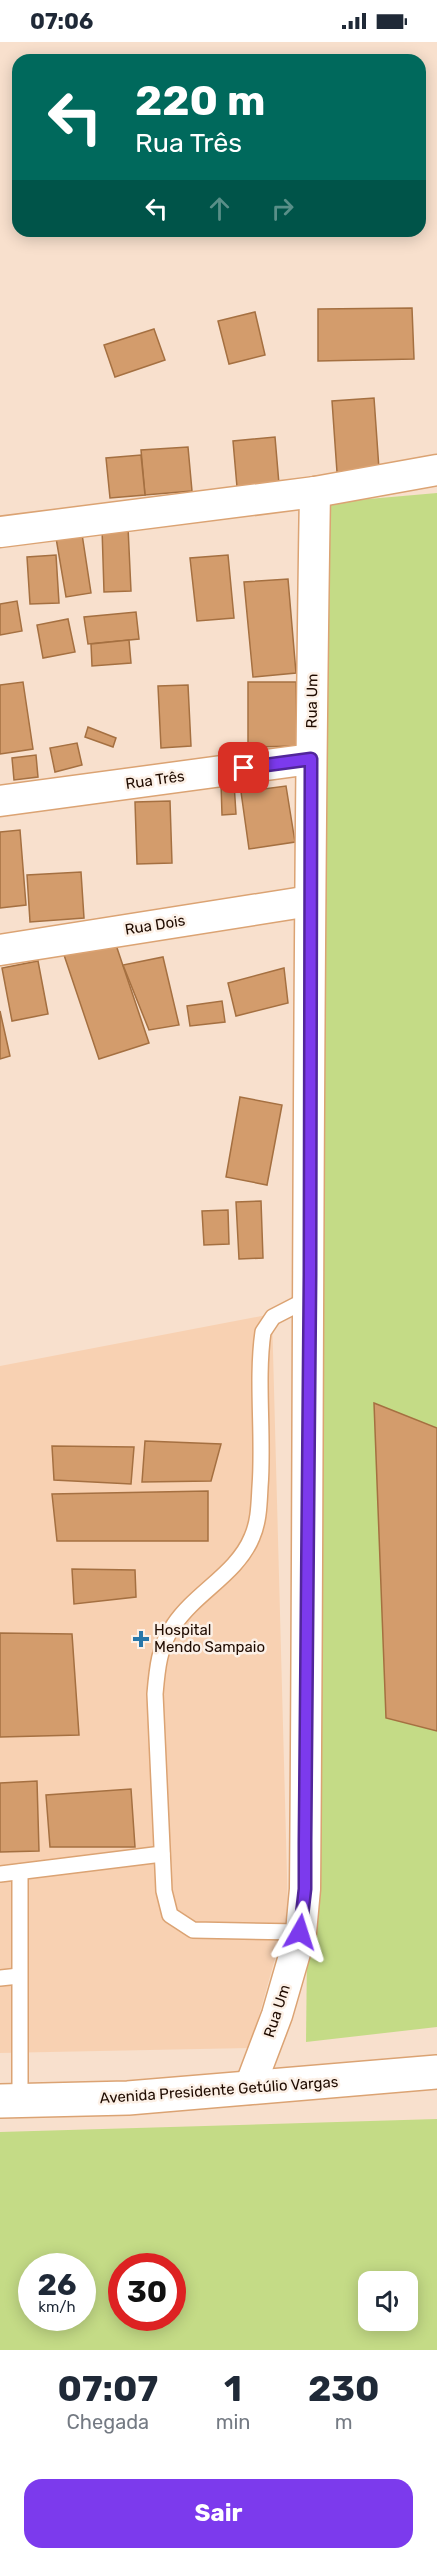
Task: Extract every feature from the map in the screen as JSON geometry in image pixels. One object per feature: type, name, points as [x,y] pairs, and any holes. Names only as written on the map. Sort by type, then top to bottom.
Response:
[{"type":"main road","name":"Avenida Presidente Getúlio Vargas","points":[[10,2101],[128,2098],[437,2072]]},
{"type":"street","points":[[0,532],[315,492],[437,470]]},
{"type":"street","name":"Rua Um","points":[[249,2089],[277,2015],[300,1932],[305,1889],[310,1298],[311,759],[315,492]]},
{"type":"street","name":"Rua Três","points":[[0,801],[311,759]]},
{"type":"street","name":"Rua Dois","points":[[0,950],[310,901]]},
{"type":"lane","points":[[300,1932],[193,1930],[170,1915],[164,1891],[155,1694],[157,1667],[164,1644],[174,1625],[243,1555],[252,1537],[258,1518],[261,1475],[263,1332],[273,1317],[310,1298]]},
{"type":"lane","points":[[0,1874],[162,1854]]},
{"type":"lane","points":[[10,2101],[19,1976],[20,1872]]},
{"type":"lane","points":[[0,1978],[19,1976]]},
{"type":"shaded area","name":"Hospital Mendo Sampaio","points":[[272,1314],[288,1912],[250,2048],[0,2053],[0,1366]]},
{"type":"green space","points":[[437,493],[437,2027],[306,2042],[323,503]]},
{"type":"green space","points":[[437,2119],[437,2350],[0,2350],[0,2132]]},
{"type":"building","points":[[412,308],[414,359],[318,361],[318,309]]},
{"type":"building","points":[[255,312],[265,355],[229,364],[218,321]]},
{"type":"building","points":[[154,329],[165,360],[115,377],[104,345]]},
{"type":"building","points":[[374,398],[379,469],[337,472],[332,401]]},
{"type":"building","points":[[275,437],[279,484],[237,487],[233,441]]},
{"type":"building","points":[[188,447],[192,491],[145,495],[141,450]]},
{"type":"building","points":[[141,455],[145,495],[110,498],[106,458]]},
{"type":"building","points":[[128,527],[131,591],[104,592],[102,528]]},
{"type":"building","points":[[82,534],[91,593],[66,597],[56,538]]},
{"type":"building","points":[[56,555],[59,603],[30,604],[27,557]]},
{"type":"building","points":[[228,555],[234,618],[197,621],[190,558]]},
{"type":"building","points":[[288,579],[296,673],[253,677],[244,582]]},
{"type":"building","points":[[17,601],[22,631],[0,635],[0,604]]},
{"type":"building","points":[[136,612],[139,639],[88,644],[84,617]]},
{"type":"building","points":[[68,619],[75,652],[43,658],[37,625]]},
{"type":"building","points":[[129,640],[131,663],[92,666],[91,644]]},
{"type":"building","points":[[23,682],[33,749],[0,754],[0,685]]},
{"type":"building","points":[[248,682],[296,682],[297,746],[248,747]]},
{"type":"building","points":[[188,685],[191,746],[161,748],[158,686]]},
{"type":"building","points":[[88,727],[116,738],[113,747],[85,737]]},
{"type":"building","points":[[77,743],[82,765],[55,772],[50,748]]},
{"type":"building","points":[[36,755],[38,777],[14,780],[12,758]]},
{"type":"building","points":[[221,783],[234,783],[236,814],[222,815]]},
{"type":"building","points":[[286,786],[295,842],[249,849],[241,792]]},
{"type":"building","points":[[170,801],[172,863],[137,864],[135,802]]},
{"type":"building","points":[[20,830],[26,905],[0,908],[0,832]]},
{"type":"building","points":[[81,872],[84,918],[30,922],[27,875]]},
{"type":"building","points":[[113,936],[149,1043],[99,1059],[63,952]]},
{"type":"building","points":[[163,957],[179,1025],[149,1030],[123,965]]},
{"type":"building","points":[[38,961],[48,1014],[12,1021],[2,968]]},
{"type":"building","points":[[284,968],[288,1003],[236,1016],[228,983]]},
{"type":"building","points":[[222,1001],[225,1022],[190,1026],[187,1006]]},
{"type":"building","points":[[0,1011],[10,1056],[0,1059]]},
{"type":"building","points":[[240,1097],[282,1105],[267,1185],[226,1177]]},
{"type":"building","points":[[261,1201],[263,1258],[239,1259],[236,1202]]},
{"type":"building","points":[[228,1210],[229,1244],[204,1245],[202,1211]]},
{"type":"building","points":[[374,1403],[437,1428],[437,1731],[386,1718]]},
{"type":"building","points":[[145,1441],[221,1444],[211,1481],[142,1482]]},
{"type":"building","points":[[52,1446],[134,1447],[131,1484],[54,1480]]},
{"type":"building","points":[[208,1491],[208,1541],[57,1541],[52,1494]]},
{"type":"building","points":[[72,1569],[135,1570],[136,1597],[74,1604]]},
{"type":"building","points":[[0,1633],[72,1634],[79,1735],[0,1737]]},
{"type":"building","points":[[37,1781],[39,1851],[0,1852],[0,1783]]},
{"type":"building","points":[[131,1789],[135,1847],[50,1847],[46,1795]]},
{"type":"place","name":"Hospital Mendo Sampaio","points":[[141,1639]]},
{"type":"route","points":[[244,768],[311,759],[305,1889],[300,1932]]}]
